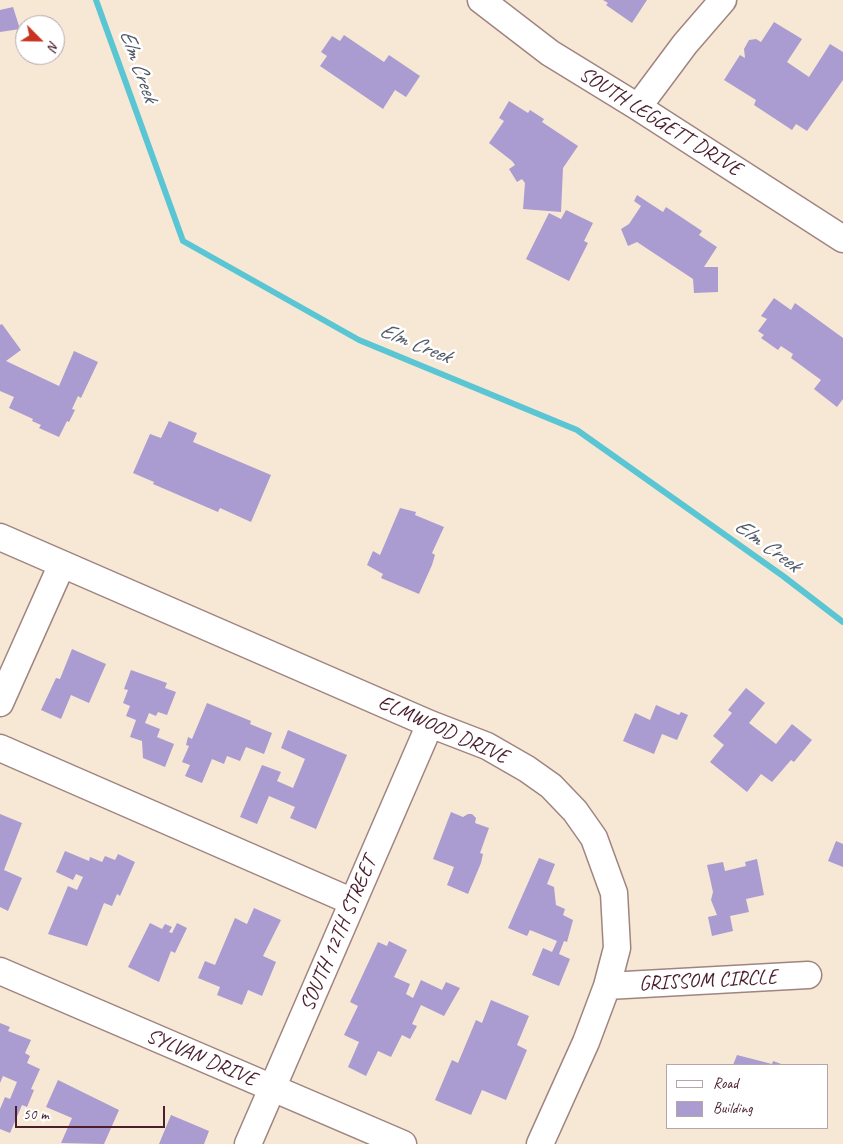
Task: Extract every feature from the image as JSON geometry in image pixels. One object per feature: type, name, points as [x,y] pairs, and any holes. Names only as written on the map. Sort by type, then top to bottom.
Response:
[{"type":"street","name":"SOUTH LEGGETT DRIVE","points":[[481,0],[550,53],[638,107],[843,239]]},
{"type":"street","points":[[638,107],[685,44],[723,0]]},
{"type":"street","name":"ELMWOOD DRIVE","points":[[0,536],[430,724],[487,746],[527,768],[555,789],[575,811],[589,831],[614,893],[617,948],[607,986],[586,1042],[540,1144]]},
{"type":"street","points":[[0,704],[62,564]]},
{"type":"street","name":"SOUTH 12TH STREET","points":[[248,1144],[430,724]]},
{"type":"street","points":[[0,748],[353,902]]},
{"type":"street","name":"SYLVAN DRIVE","points":[[0,971],[403,1144]]},
{"type":"street","name":"GRISSOM CIRCLE","points":[[607,986],[808,975]]},
{"type":"building","points":[[603,0],[647,0],[632,23],[606,5],[608,3]]},
{"type":"building","points":[[13,7],[16,15],[15,30],[0,32],[0,10]]},
{"type":"building","points":[[774,22],[802,39],[787,62],[809,77],[830,44],[843,52],[843,80],[807,131],[796,124],[792,130],[754,105],[756,100],[724,80],[740,55],[745,58],[744,49],[749,40],[756,39],[761,42]]},
{"type":"building","points":[[344,35],[384,62],[389,55],[420,76],[406,97],[395,90],[383,109],[320,66],[327,56],[321,52],[332,36],[340,41]]},
{"type":"building","points":[[509,101],[528,113],[530,110],[544,119],[542,122],[578,146],[563,168],[561,212],[523,209],[525,183],[522,179],[517,182],[509,169],[515,165],[489,143],[504,121],[499,118]]},
{"type":"building","points":[[637,195],[663,212],[666,207],[702,231],[699,235],[717,247],[704,267],[718,267],[718,292],[694,293],[693,279],[637,242],[628,246],[621,229],[629,224],[641,206],[634,201]]},
{"type":"building","points":[[566,210],[593,223],[584,241],[588,243],[569,281],[526,259],[549,213],[561,219]]},
{"type":"building","points":[[774,298],[791,310],[795,303],[843,338],[843,399],[837,407],[814,389],[821,380],[791,358],[793,354],[781,346],[778,350],[761,338],[764,335],[758,331],[767,319],[761,316]]},
{"type":"building","points":[[2,324],[21,350],[6,361],[59,386],[74,351],[98,362],[81,398],[78,396],[72,409],[75,410],[59,437],[39,428],[41,425],[32,421],[33,419],[9,408],[14,397],[0,391],[0,325]]},
{"type":"building","points":[[169,421],[197,433],[193,442],[271,475],[251,522],[220,508],[218,512],[153,484],[154,482],[133,473],[150,434],[161,438]]},
{"type":"building","points":[[400,508],[416,512],[415,515],[444,527],[432,553],[435,555],[432,565],[419,594],[381,578],[383,574],[367,565],[373,551],[380,555]]},
{"type":"building","points":[[72,649],[106,664],[89,703],[71,695],[61,719],[41,710],[56,678],[60,679]]},
{"type":"building","points":[[131,670],[167,683],[165,688],[176,692],[167,715],[158,712],[156,716],[149,713],[145,723],[160,729],[157,737],[174,744],[165,767],[143,758],[142,741],[130,737],[136,720],[126,716],[130,706],[123,703],[128,690],[124,689]]},
{"type":"building","points":[[746,688],[765,703],[749,723],[776,744],[792,724],[812,740],[794,762],[791,760],[772,782],[761,774],[747,792],[710,762],[724,745],[713,736],[732,713],[728,710]]},
{"type":"building","points":[[207,703],[251,721],[250,724],[272,733],[264,754],[246,747],[240,761],[227,756],[224,764],[212,759],[202,783],[185,776],[190,765],[182,762],[189,746],[186,745],[188,737],[192,739]]},
{"type":"building","points":[[656,705],[679,715],[681,712],[688,715],[677,740],[662,734],[654,754],[623,741],[635,713],[650,720]]},
{"type":"building","points":[[288,730],[347,755],[316,829],[290,818],[295,807],[269,796],[257,824],[240,817],[262,765],[281,772],[277,781],[293,788],[305,759],[281,748]]},
{"type":"building","points":[[451,812],[463,817],[472,814],[476,818],[475,823],[489,828],[480,853],[483,854],[481,863],[468,894],[447,885],[454,867],[433,859]]},
{"type":"building","points":[[0,814],[22,823],[4,870],[22,878],[8,911],[0,907]]},
{"type":"building","points":[[836,841],[843,844],[843,867],[828,861]]},
{"type":"building","points":[[65,851],[89,861],[90,857],[102,862],[105,856],[115,860],[118,854],[135,862],[120,896],[117,894],[112,906],[104,903],[87,946],[48,934],[68,886],[77,890],[83,877],[76,874],[73,880],[56,872]]},
{"type":"building","points":[[539,858],[555,864],[547,884],[554,887],[556,905],[565,909],[563,915],[573,920],[567,942],[564,941],[559,954],[570,959],[559,986],[532,975],[543,948],[552,952],[557,941],[530,930],[527,936],[508,928]]},
{"type":"building","points":[[757,859],[764,895],[746,899],[749,912],[730,916],[733,931],[712,936],[708,917],[717,915],[711,900],[713,892],[707,865],[723,862],[725,871],[746,866],[745,862]]},
{"type":"building","points":[[254,908],[281,920],[263,956],[276,962],[262,996],[248,990],[242,1005],[217,995],[220,987],[198,978],[205,961],[215,965],[235,918],[247,924]]},
{"type":"building","points":[[150,923],[162,929],[165,924],[172,927],[169,932],[172,933],[177,923],[187,928],[175,953],[171,951],[159,982],[128,967]]},
{"type":"building","points":[[389,941],[407,950],[394,977],[410,984],[406,994],[413,998],[421,980],[442,990],[446,982],[460,988],[444,1016],[421,1005],[412,1024],[417,1026],[410,1039],[402,1035],[391,1057],[378,1051],[366,1076],[348,1067],[359,1042],[344,1035],[358,1006],[350,1002],[378,942],[387,946]]},
{"type":"building","points":[[491,1000],[529,1016],[517,1045],[527,1050],[506,1100],[482,1090],[471,1115],[435,1100],[452,1060],[458,1063],[476,1020],[482,1023]]},
{"type":"building","points":[[0,1023],[10,1027],[8,1031],[31,1040],[25,1053],[30,1056],[27,1063],[40,1069],[31,1089],[34,1090],[27,1107],[22,1105],[10,1133],[0,1129],[0,1109],[5,1097],[10,1099],[17,1082],[3,1076],[0,1083]]},
{"type":"building","points":[[737,1055],[772,1064],[733,1064]]},
{"type":"building","points":[[58,1080],[119,1110],[104,1144],[61,1143],[72,1118],[46,1107]]},
{"type":"building","points":[[171,1115],[209,1131],[204,1144],[159,1144]]},
{"type":"waterway","name":"Elm Creek","points":[[96,0],[183,241],[359,340],[577,430],[783,576],[843,622]]}]
